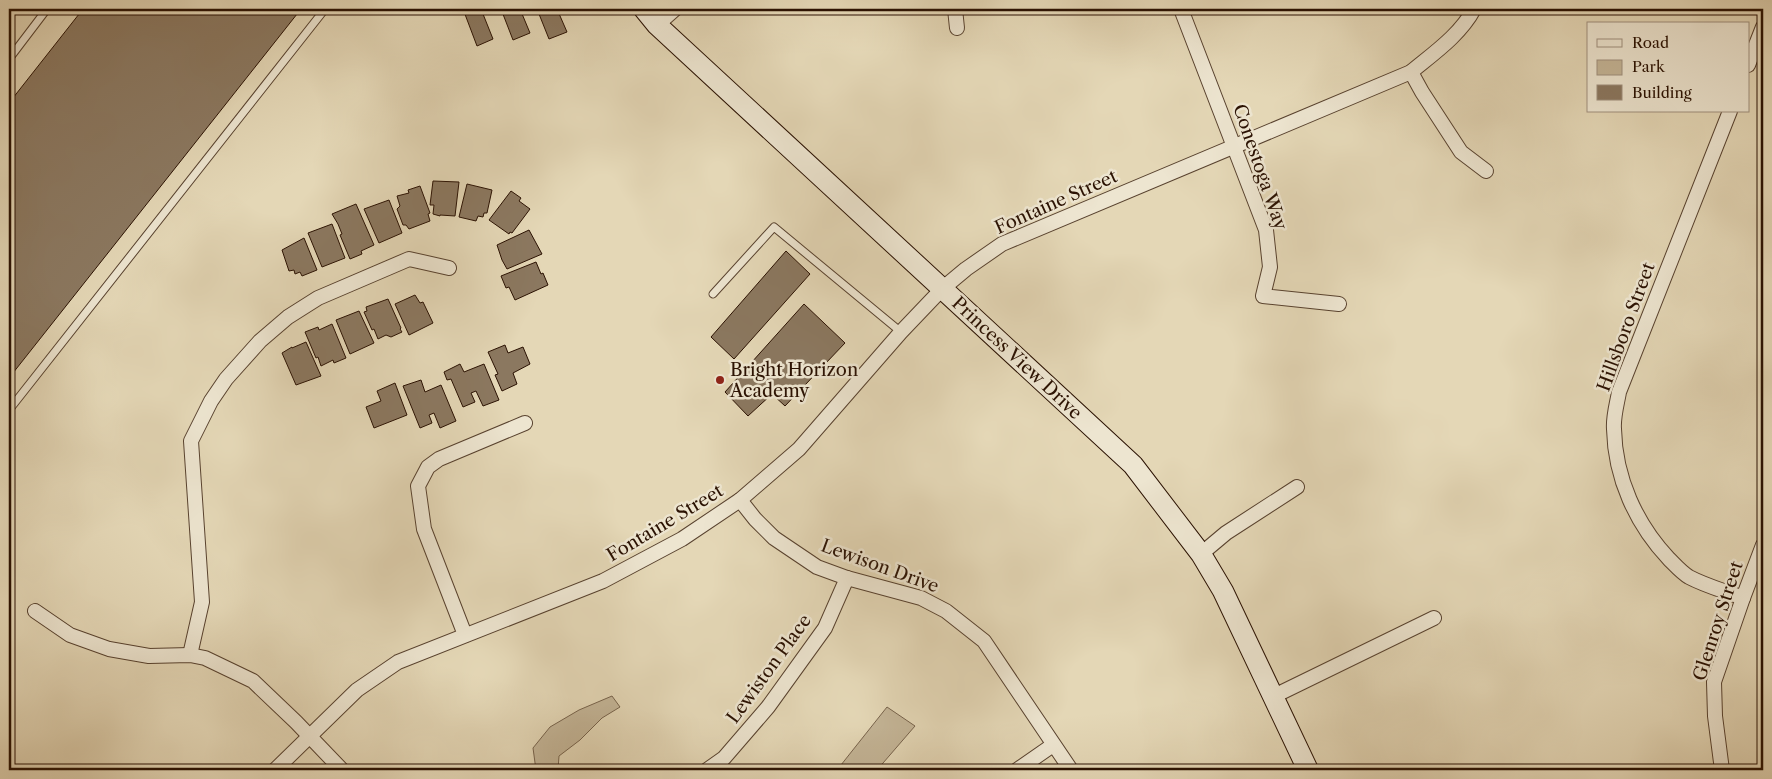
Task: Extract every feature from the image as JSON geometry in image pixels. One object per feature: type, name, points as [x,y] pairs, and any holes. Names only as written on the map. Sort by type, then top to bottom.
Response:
[{"type":"main road","name":"Princess View Drive","points":[[644,9],[657,25],[1133,465],[1201,554],[1223,591],[1308,770]]},
{"type":"street","points":[[657,25],[675,9]]},
{"type":"street","points":[[955,9],[957,28]]},
{"type":"street","name":"Conestoga Way","points":[[1181,9],[1266,230],[1270,267],[1263,296],[1340,304]]},
{"type":"street","name":"Fontaine Street","points":[[275,770],[357,690],[398,662],[603,581],[682,539],[740,500],[799,449],[901,332],[942,289],[966,269],[1002,244],[1411,72],[1440,49],[1468,20],[1474,9]]},
{"type":"street","points":[[1750,60],[1763,28]]},
{"type":"street","points":[[1411,72],[1461,152],[1486,171]]},
{"type":"street","name":"Hillsboro Street","points":[[1730,112],[1619,392],[1614,427],[1615,448],[1624,487],[1631,504],[1650,536],[1668,558],[1688,576],[1743,598]]},
{"type":"street","points":[[190,655],[202,602],[191,441],[211,401],[242,360],[260,341],[288,317],[318,298],[410,259],[449,268]]},
{"type":"street","points":[[465,635],[424,529],[418,486],[428,467],[439,458],[526,422]]},
{"type":"street","points":[[1201,554],[1226,533],[1298,487]]},
{"type":"street","name":"Lewison Drive","points":[[740,500],[774,538],[817,567],[847,578],[921,598],[946,611],[984,641],[1071,770]]},
{"type":"street","name":"Glenroy Street","points":[[1722,770],[1714,716],[1714,682],[1763,545]]},
{"type":"street","name":"Lewiston Place","points":[[707,770],[724,758],[768,707],[825,628],[847,578]]},
{"type":"street","points":[[35,611],[70,634],[109,649],[149,656],[190,655],[205,658],[253,681],[342,770]]},
{"type":"street","points":[[1272,697],[1434,618]]},
{"type":"street","points":[[1017,770],[1053,745]]},
{"type":"lane","points":[[9,59],[47,9]]},
{"type":"lane","points":[[9,410],[325,9]]},
{"type":"lane","points":[[713,294],[774,227],[901,332]]},
{"type":"green space","points":[[612,696],[620,707],[602,718],[580,740],[559,756],[558,770],[536,770],[533,748],[550,727],[579,710]]},
{"type":"green space","points":[[887,707],[915,726],[877,770],[837,770]]},
{"type":"building","points":[[83,9],[301,9],[9,378],[9,103]]},
{"type":"building","points":[[463,9],[481,9],[493,39],[477,46]]},
{"type":"building","points":[[501,9],[520,9],[530,33],[513,40]]},
{"type":"building","points":[[537,9],[557,9],[567,32],[549,39]]},
{"type":"building","points":[[433,181],[459,182],[455,216],[433,214],[434,205],[430,205]]},
{"type":"building","points":[[467,184],[492,190],[487,213],[484,213],[483,217],[478,216],[476,221],[459,217]]},
{"type":"building","points":[[420,186],[430,213],[428,214],[430,221],[409,229],[406,225],[403,225],[397,209],[400,206],[397,196],[409,193],[408,190]]},
{"type":"building","points":[[511,191],[521,198],[519,201],[530,209],[512,233],[510,232],[509,234],[489,220]]},
{"type":"building","points":[[389,200],[402,233],[379,243],[364,209]]},
{"type":"building","points":[[356,204],[374,245],[361,251],[362,254],[350,259],[340,235],[342,234],[338,224],[332,214]]},
{"type":"building","points":[[332,224],[345,258],[322,267],[308,233]]},
{"type":"building","points":[[529,230],[542,254],[507,269],[497,245]]},
{"type":"building","points":[[304,238],[317,270],[302,276],[300,272],[295,274],[294,270],[289,271],[282,250]]},
{"type":"building","points":[[786,251],[810,274],[734,359],[711,337]]},
{"type":"building","points":[[536,262],[548,285],[515,300],[509,287],[506,288],[501,276]]},
{"type":"building","points":[[415,295],[420,303],[423,302],[433,323],[409,335],[395,304]]},
{"type":"building","points":[[388,299],[402,332],[391,337],[386,335],[378,339],[364,312],[367,311],[366,307]]},
{"type":"building","points":[[804,304],[845,343],[785,406],[772,394],[748,416],[725,392]]},
{"type":"building","points":[[359,311],[374,343],[350,354],[336,320]]},
{"type":"building","points":[[332,324],[346,358],[334,363],[333,360],[321,366],[305,332],[318,327],[319,330]]},
{"type":"building","points":[[306,342],[321,376],[296,385],[282,353]]},
{"type":"building","points":[[505,345],[508,353],[523,347],[530,364],[513,373],[517,384],[502,391],[495,375],[498,374],[488,352]]},
{"type":"building","points":[[460,364],[464,372],[484,364],[499,400],[483,406],[476,391],[471,393],[475,402],[463,407],[451,379],[447,380],[444,372]]},
{"type":"building","points":[[421,380],[425,392],[441,385],[456,421],[440,428],[434,413],[429,415],[432,423],[420,428],[403,386]]},
{"type":"building","points":[[395,383],[407,415],[374,428],[366,407],[381,401],[377,391]]},
{"type":"place","name":"Bright Horizon Academy","points":[[720,380]]}]
